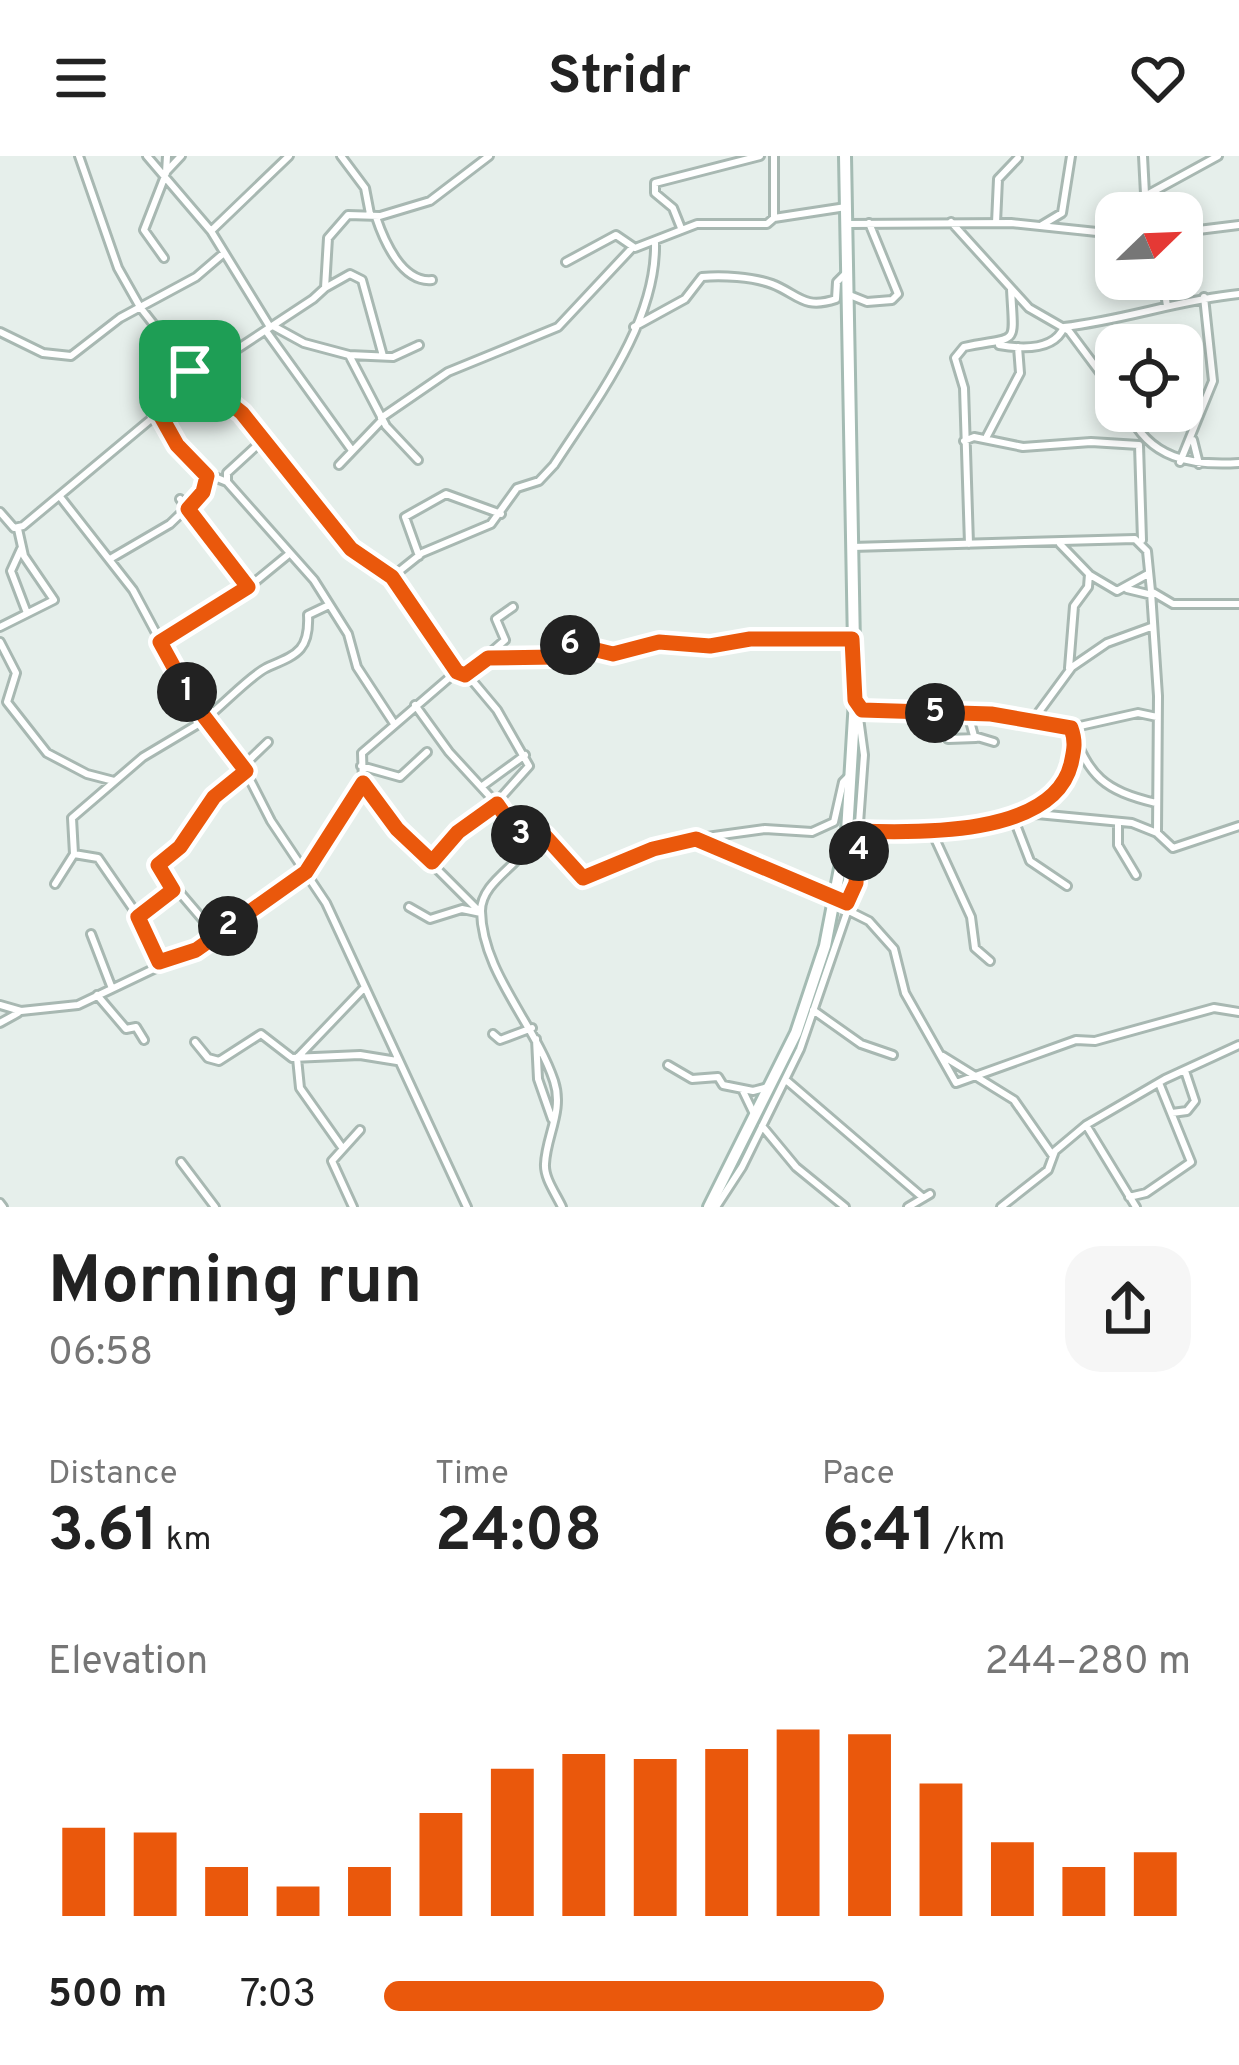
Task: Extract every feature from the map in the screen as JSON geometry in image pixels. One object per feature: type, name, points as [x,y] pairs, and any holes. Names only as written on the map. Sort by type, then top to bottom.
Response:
[{"type":"main road","points":[[713,1205],[780,1083],[842,904],[858,705],[852,639],[845,156]]},
{"type":"street","points":[[79,156],[118,268],[140,307],[190,371],[242,413],[351,549],[392,577],[461,674],[497,710],[525,755],[529,766],[524,777],[458,832],[432,862]]},
{"type":"street","points":[[147,156],[211,231],[351,449]]},
{"type":"street","points":[[166,175],[167,156]]},
{"type":"street","points":[[164,258],[144,230],[166,175],[181,156]]},
{"type":"street","points":[[272,156],[278,164]]},
{"type":"street","points":[[211,231],[289,156]]},
{"type":"street","points":[[341,156],[363,184],[366,201],[402,267],[418,280],[432,280]]},
{"type":"street","points":[[354,212],[373,215],[436,198],[489,156]]},
{"type":"street","points":[[681,228],[673,208],[658,197],[655,182],[760,156]]},
{"type":"street","points":[[774,156],[775,218]]},
{"type":"street","points":[[1039,226],[1062,213],[1071,156]]},
{"type":"street","points":[[1143,156],[1145,192]]},
{"type":"street","points":[[1152,192],[1218,156]]},
{"type":"street","points":[[995,223],[998,179],[1018,158]]},
{"type":"street","points":[[325,288],[328,238],[366,201]]},
{"type":"street","points":[[339,465],[382,419],[448,372],[558,327],[632,248],[681,228],[762,225],[775,218],[847,207]]},
{"type":"street","points":[[951,222],[1029,308],[1064,327],[1095,367]]},
{"type":"street","points":[[848,294],[867,302],[890,301],[898,294],[869,223]]},
{"type":"street","points":[[847,224],[995,223],[1095,233]]},
{"type":"street","points":[[1203,229],[1239,225]]},
{"type":"street","points":[[566,262],[616,235],[632,248]]},
{"type":"street","points":[[392,577],[419,556],[476,533],[501,514],[517,488],[539,481],[554,465],[599,398],[634,327],[656,271],[655,242]]},
{"type":"street","points":[[0,332],[43,353],[71,356],[140,307],[196,277],[224,253]]},
{"type":"street","points":[[634,327],[682,301],[702,277],[776,285],[795,301],[823,302],[835,301],[837,282],[847,272]]},
{"type":"street","points":[[18,529],[61,498],[158,411],[190,371],[270,328],[350,274],[362,280],[383,356]]},
{"type":"street","points":[[964,442],[993,432],[995,413],[1021,373],[1020,332],[1011,289]]},
{"type":"street","points":[[1064,327],[1124,320],[1204,297],[1239,294]]},
{"type":"street","points":[[1180,462],[1193,438],[1214,369],[1204,297]]},
{"type":"street","points":[[1166,300],[1167,306]]},
{"type":"street","points":[[969,544],[964,388],[956,358],[971,345],[1018,347],[1055,341],[1064,327]]},
{"type":"street","points":[[270,328],[349,356],[383,356],[419,345]]},
{"type":"street","points":[[999,345],[1020,332]]},
{"type":"street","points":[[1020,332],[1035,346]]},
{"type":"street","points":[[349,356],[382,419],[418,460]]},
{"type":"street","points":[[158,411],[177,445],[207,476],[227,482],[329,605],[348,634],[356,667],[393,722]]},
{"type":"street","points":[[1140,434],[1142,543],[1151,593],[1157,717],[1156,833],[1167,847],[1177,848],[1239,826]]},
{"type":"street","points":[[1140,434],[1180,462],[1237,464]]},
{"type":"street","points":[[984,438],[1023,447],[1091,442],[1139,446]]},
{"type":"street","points":[[1193,438],[1199,464]]},
{"type":"street","points":[[227,482],[227,473],[264,440]]},
{"type":"street","points":[[110,560],[188,509],[207,476]]},
{"type":"street","points":[[419,556],[405,517],[414,507],[446,494],[501,514]]},
{"type":"street","points":[[196,500],[177,496],[248,587]]},
{"type":"street","points":[[61,498],[145,609],[205,719],[244,768],[338,925],[363,989],[467,1207]]},
{"type":"street","points":[[0,512],[18,529],[21,549],[54,599],[0,627]]},
{"type":"street","points":[[852,547],[1060,544],[1115,538],[1142,543]]},
{"type":"street","points":[[1060,544],[1107,589],[1151,593],[1173,604],[1239,604]]},
{"type":"street","points":[[21,549],[11,571],[27,613]]},
{"type":"street","points":[[160,642],[248,587],[290,554]]},
{"type":"street","points":[[1069,671],[1074,606],[1088,587],[1089,574]]},
{"type":"street","points":[[1127,589],[1148,574]]},
{"type":"street","points":[[55,884],[74,854],[69,821],[114,781],[205,719],[266,669],[296,657],[308,641],[308,614],[329,605]]},
{"type":"street","points":[[481,913],[397,829],[363,783],[362,753],[415,705],[488,658],[505,640],[496,617],[513,607]]},
{"type":"street","points":[[1033,720],[1069,671],[1107,643],[1151,627]]},
{"type":"street","points":[[488,658],[556,657],[572,644],[613,654],[659,642],[710,646],[750,639],[852,639]]},
{"type":"street","points":[[0,642],[16,673],[8,702],[44,750],[87,774],[114,781]]},
{"type":"street","points":[[415,705],[516,824],[524,844],[522,855],[489,889],[481,913],[488,955],[534,1032],[557,1091],[544,1168],[562,1207]]},
{"type":"street","points":[[780,1083],[813,1010],[842,904],[856,883],[858,705],[1033,720],[1071,728],[1138,713],[1157,717]]},
{"type":"street","points":[[941,713],[948,740],[994,742]]},
{"type":"street","points":[[968,714],[976,738]]},
{"type":"street","points":[[1071,728],[1076,746],[1106,785],[1156,803]]},
{"type":"street","points":[[216,935],[173,890],[158,865],[180,847],[214,797],[268,742]]},
{"type":"street","points":[[858,831],[975,828],[1014,817],[1064,783],[1076,746]]},
{"type":"street","points":[[361,766],[400,777],[427,752]]},
{"type":"street","points":[[481,787],[525,755]]},
{"type":"street","points":[[524,844],[529,846],[545,836],[573,872],[590,878],[653,849],[696,839],[761,829],[821,830],[833,822],[843,782],[852,773]]},
{"type":"street","points":[[0,1005],[21,1011],[78,1005],[159,962],[196,950],[306,872],[363,783]]},
{"type":"street","points":[[860,816],[875,831]]},
{"type":"street","points":[[1014,817],[1118,824],[1156,833]]},
{"type":"street","points":[[1014,817],[1030,861],[1066,886]]},
{"type":"street","points":[[1118,824],[1118,845],[1136,875]]},
{"type":"street","points":[[931,830],[971,917],[975,948],[990,961]]},
{"type":"street","points":[[696,839],[743,855],[868,921],[894,949],[902,986],[952,1082],[976,1080],[1076,1040],[1095,1040],[1214,1008],[1239,1012]]},
{"type":"street","points":[[74,854],[98,858],[138,916],[159,962]]},
{"type":"street","points":[[138,916],[173,890]]},
{"type":"street","points":[[409,907],[415,915],[430,919],[462,909],[481,913]]},
{"type":"street","points":[[91,934],[111,986]]},
{"type":"street","points":[[341,1146],[300,1088],[298,1058],[363,989]]},
{"type":"street","points":[[97,995],[126,1029],[136,1027],[144,1040]]},
{"type":"street","points":[[813,1010],[861,1044],[892,1054]]},
{"type":"street","points":[[0,1023],[21,1011]]},
{"type":"street","points":[[493,1034],[500,1040],[534,1032]]},
{"type":"street","points":[[534,1032],[538,1079],[554,1124]]},
{"type":"street","points":[[195,1042],[208,1058],[218,1061],[266,1034],[289,1056],[298,1058],[313,1061],[328,1055],[360,1055],[397,1061]]},
{"type":"street","points":[[1000,1207],[1048,1170],[1053,1156],[1086,1125],[1158,1083],[1239,1045]]},
{"type":"street","points":[[938,1051],[976,1080],[1014,1100],[1053,1156]]},
{"type":"street","points":[[668,1065],[692,1079],[718,1077],[724,1085],[742,1090],[780,1083],[925,1195],[908,1207]]},
{"type":"street","points":[[1172,1113],[1187,1111],[1196,1101],[1185,1071]]},
{"type":"street","points":[[1129,1196],[1191,1164],[1158,1083]]},
{"type":"street","points":[[742,1090],[759,1123],[796,1167],[845,1207]]},
{"type":"street","points":[[1086,1125],[1136,1207]]},
{"type":"street","points":[[353,1207],[332,1165],[341,1146],[360,1130]]},
{"type":"street","points":[[181,1162],[215,1207]]},
{"type":"route","points":[[190,371],[242,413],[351,549],[382,565],[457,672],[465,675],[497,655],[556,657],[572,644],[613,654],[659,642],[718,646],[750,639],[852,639],[855,700],[862,710],[991,714],[1071,728],[1076,746],[1064,783],[1015,817],[975,828],[858,831],[856,883],[847,903],[696,839],[653,849],[600,875],[583,878],[570,869],[545,836],[527,847],[516,824],[497,804],[458,832],[432,862],[397,829],[363,783],[306,872],[196,950],[159,962],[138,917],[173,890],[158,865],[180,847],[214,797],[246,771],[193,702],[160,642],[248,587],[188,509],[203,492],[207,476],[177,445],[158,411],[190,371]]}]
